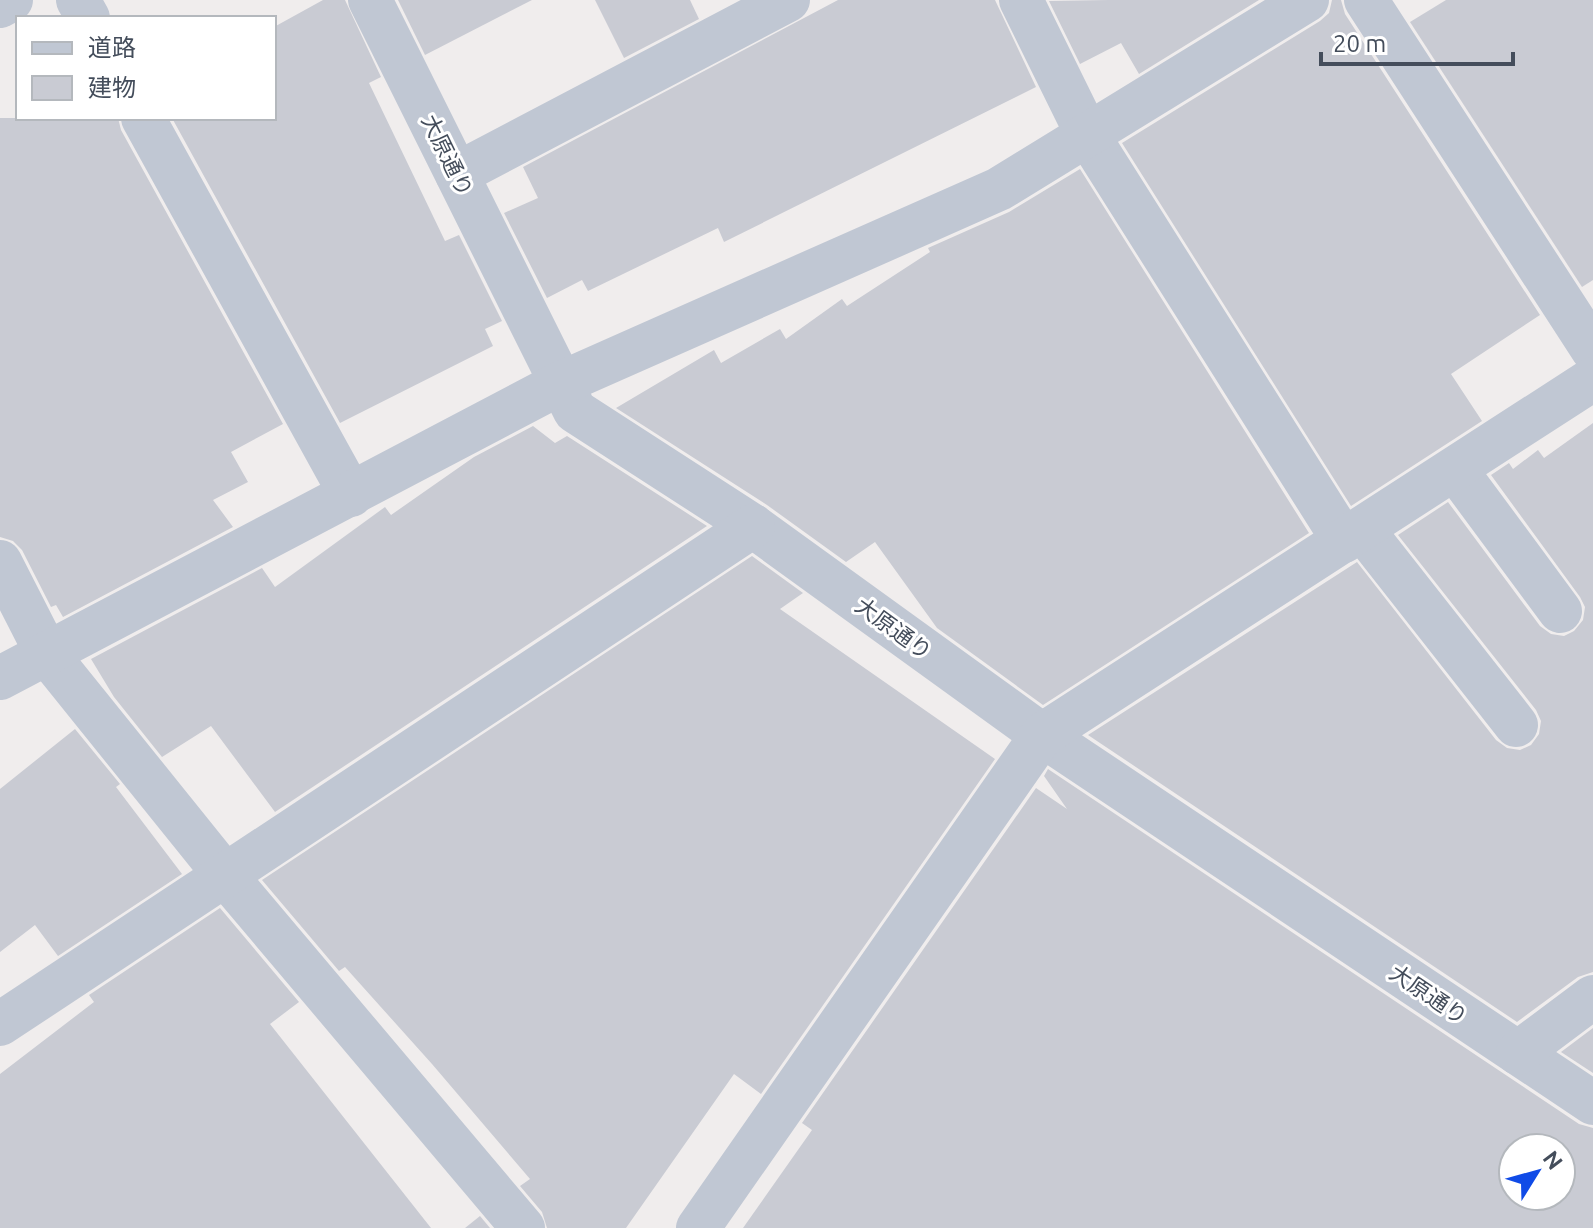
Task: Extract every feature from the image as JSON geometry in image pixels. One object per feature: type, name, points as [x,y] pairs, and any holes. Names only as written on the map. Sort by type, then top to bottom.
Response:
[{"type":"street","points":[[0,6],[11,0]]},
{"type":"street","name":"大原通り","points":[[370,0],[575,411],[753,526],[1042,735],[1593,1103]]},
{"type":"street","points":[[457,174],[788,0]]},
{"type":"street","points":[[1021,0],[1087,134],[1353,535],[1516,725]]},
{"type":"street","points":[[0,678],[561,383],[999,189],[1307,0]]},
{"type":"street","points":[[1366,0],[1593,350]]},
{"type":"street","points":[[144,120],[351,495]]},
{"type":"street","points":[[698,1228],[1042,735],[1593,379]]},
{"type":"street","points":[[1455,469],[1560,611]]},
{"type":"street","points":[[0,1024],[753,526]]},
{"type":"street","points":[[0,562],[47,654],[225,875],[523,1228]]},
{"type":"street","points":[[1518,1053],[1593,997]]},
{"type":"building","points":[[323,0],[345,0],[381,77],[369,83],[445,241],[459,235],[502,321],[485,329],[493,346],[340,423],[173,120],[276,120],[276,26]]},
{"type":"building","points":[[398,0],[532,0],[425,55]]},
{"type":"building","points":[[595,0],[690,0],[699,19],[624,58]]},
{"type":"building","points":[[838,0],[995,0],[1036,87],[724,242],[718,228],[588,291],[582,280],[547,298],[504,213],[538,198],[523,167]]},
{"type":"building","points":[[1259,0],[1139,74],[1121,43],[1080,64],[1049,1]]},
{"type":"building","points":[[1332,0],[1341,0],[1345,14],[1540,315],[1451,374],[1482,421],[1351,506],[1122,143],[1320,21],[1329,13]]},
{"type":"building","points":[[1446,0],[1593,0],[1593,280],[1582,287],[1410,22]]},
{"type":"building","points":[[0,118],[118,120],[121,130],[283,424],[231,452],[248,482],[213,500],[233,527],[63,617],[56,605],[51,607],[22,550],[13,541],[0,537]]},
{"type":"building","points":[[1080,169],[1309,533],[1043,705],[937,628],[875,542],[846,562],[767,505],[616,408],[714,350],[721,363],[780,329],[786,339],[842,299],[847,306],[930,252],[928,248],[1009,212]]},
{"type":"building","points":[[1593,423],[1593,972],[1578,977],[1517,1022],[1088,735],[1357,562],[1496,740],[1507,748],[1520,750],[1531,745],[1539,734],[1541,721],[1536,710],[1398,535],[1448,502],[1540,626],[1551,634],[1564,636],[1574,631],[1583,620],[1585,607],[1580,597],[1491,475],[1509,463],[1513,469],[1538,450],[1544,458]]},
{"type":"building","points":[[533,426],[555,443],[567,436],[707,526],[275,812],[211,726],[162,757],[114,697],[91,659],[262,568],[275,587],[385,507],[391,515],[474,457]]},
{"type":"building","points":[[752,556],[803,593],[780,609],[995,759],[761,1094],[734,1074],[626,1228],[547,1228],[542,1212],[520,1186],[530,1179],[432,1064],[345,967],[339,971],[262,880]]},
{"type":"building","points":[[75,729],[120,784],[116,787],[182,874],[58,956],[35,925],[0,952],[0,789]]},
{"type":"building","points":[[1048,769],[1579,1124],[1593,1128],[1593,1228],[743,1228],[812,1130],[802,1123],[1036,788],[1067,809],[1044,776]]},
{"type":"building","points":[[220,908],[299,1002],[270,1024],[431,1228],[0,1228],[0,1074],[94,1002],[89,995]]},
{"type":"building","points":[[1593,1028],[1593,1073],[1561,1052]]},
{"type":"building","points":[[480,1216],[490,1228],[465,1228]]}]
